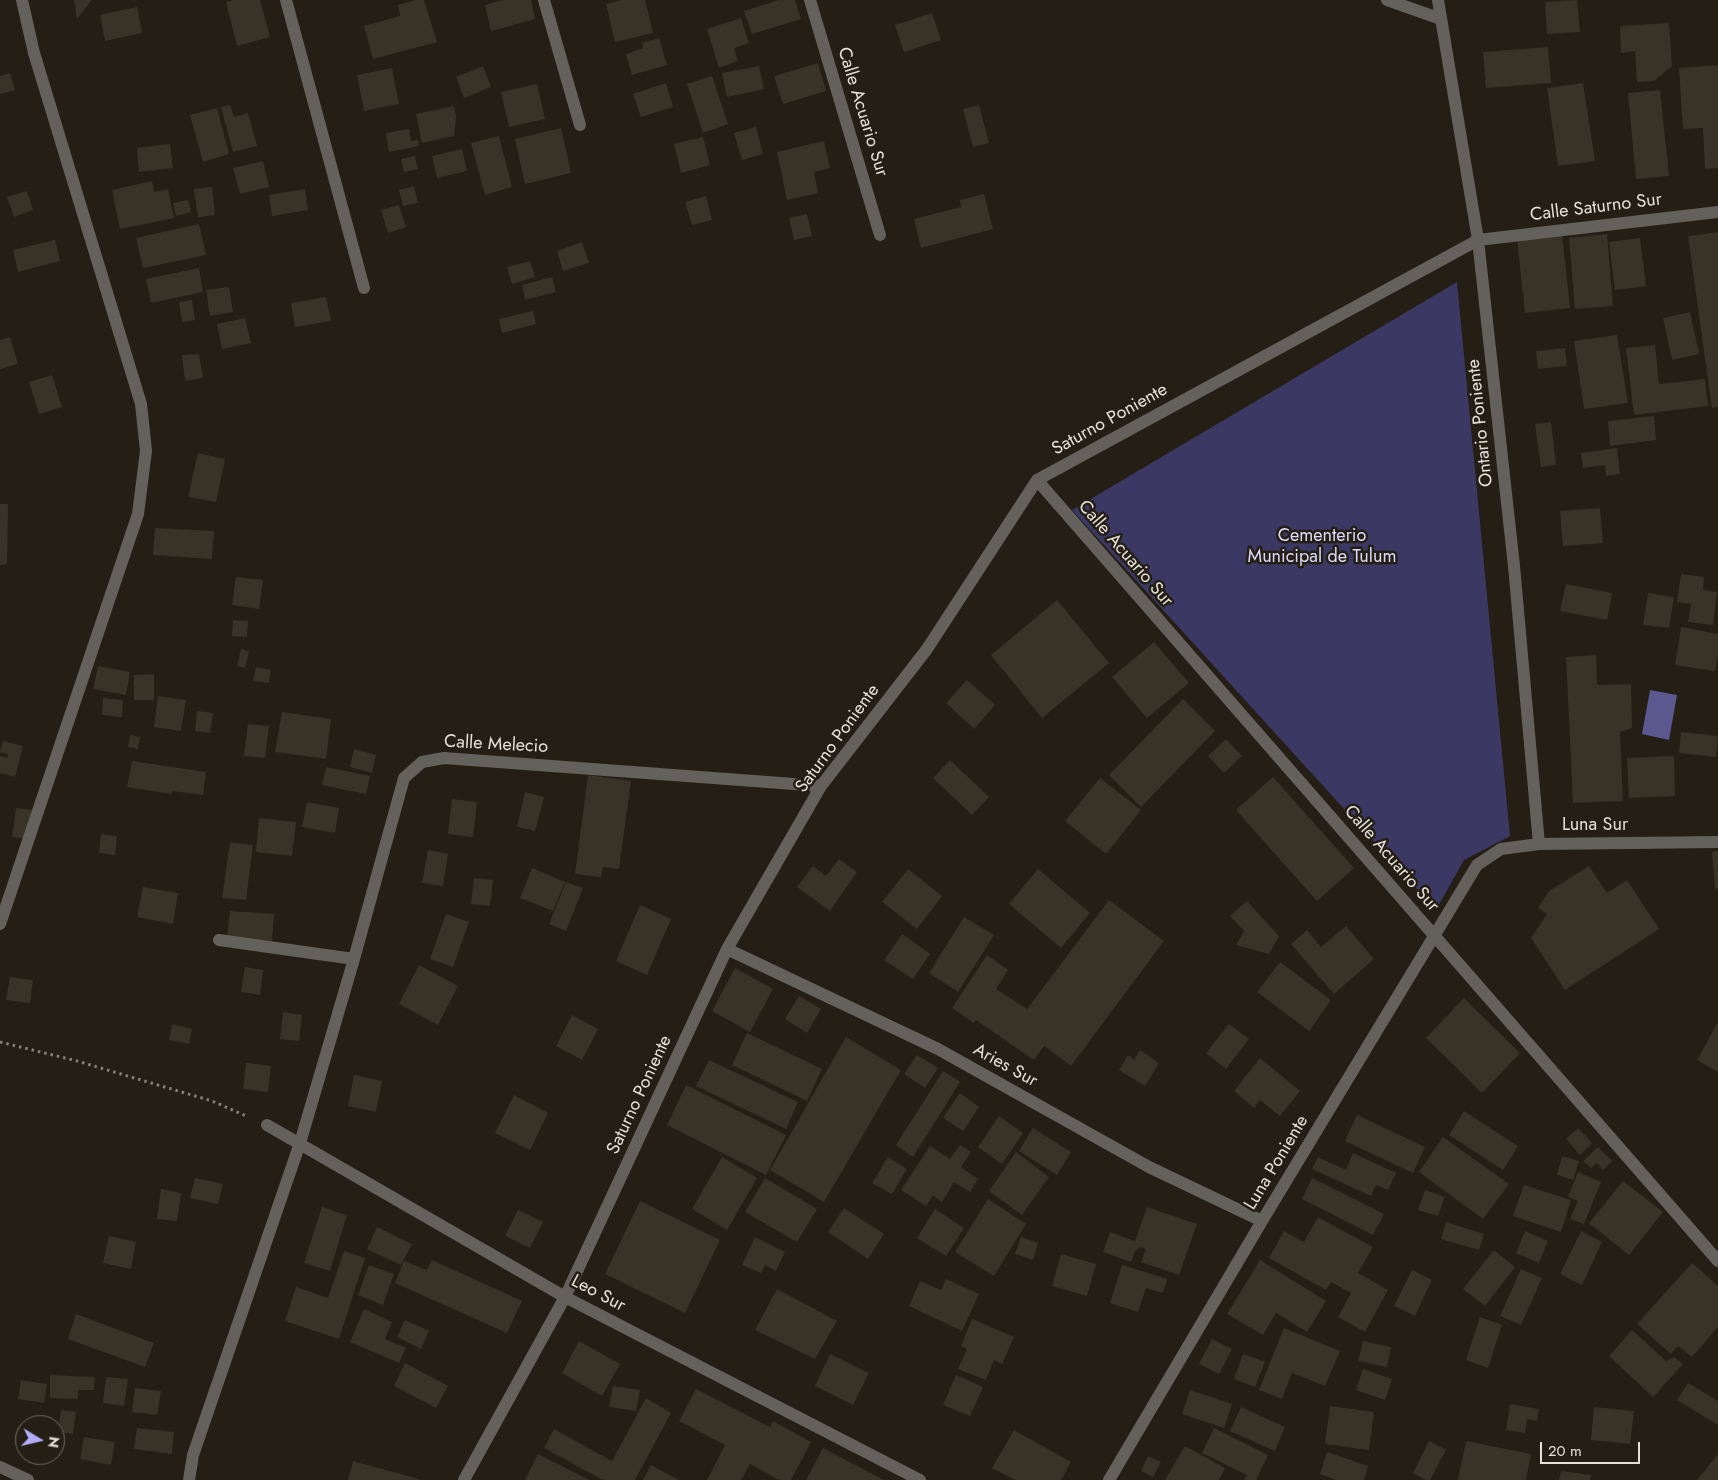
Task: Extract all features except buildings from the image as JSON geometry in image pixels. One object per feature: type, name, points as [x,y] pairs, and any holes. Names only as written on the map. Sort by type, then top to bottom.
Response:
[{"type":"street","points":[[0,924],[5,893],[138,514],[146,451],[141,404],[34,53],[22,0]]},
{"type":"street","points":[[286,0],[364,288]]},
{"type":"street","points":[[544,0],[580,125]]},
{"type":"street","name":"Calle Acuario Sur","points":[[810,0],[880,235]]},
{"type":"street","points":[[1387,0],[1441,19]]},
{"type":"street","name":"Ontario Poniente","points":[[1438,0],[1478,240],[1514,566],[1539,844]]},
{"type":"street","name":"Calle Saturno Sur","points":[[1478,240],[1718,212]]},
{"type":"street","name":"Saturno Poniente","points":[[464,1480],[565,1297],[727,949],[821,786],[927,649],[1037,480],[1478,240]]},
{"type":"street","name":"Calle Acuario Sur","points":[[1037,480],[1718,1261]]},
{"type":"street","name":"Calle Melecio","points":[[189,1480],[193,1455],[300,1143],[354,959],[404,778],[422,762],[444,758],[821,786]]},
{"type":"street","name":"Luna Sur","points":[[1477,865],[1501,849],[1539,844],[1718,842]]},
{"type":"street","name":"Luna Poniente","points":[[1110,1480],[1262,1221],[1477,865]]},
{"type":"street","points":[[218,940],[354,959]]},
{"type":"street","name":"Aries Sur","points":[[727,949],[938,1048],[1149,1167],[1262,1221]]},
{"type":"street","name":"Leo Sur","points":[[267,1125],[565,1297],[920,1480]]},
{"type":"street","points":[[0,1467],[28,1480]]},
{"type":"path","points":[[0,1042],[77,1061],[212,1101],[267,1125]]},
{"type":"green space","name":"Cementerio Municipal de Tulum","points":[[1457,282],[1510,836],[1464,860],[1436,910],[1072,510]]},
{"type":"shaded area","points":[[1650,690],[1677,695],[1669,740],[1642,734]]}]
